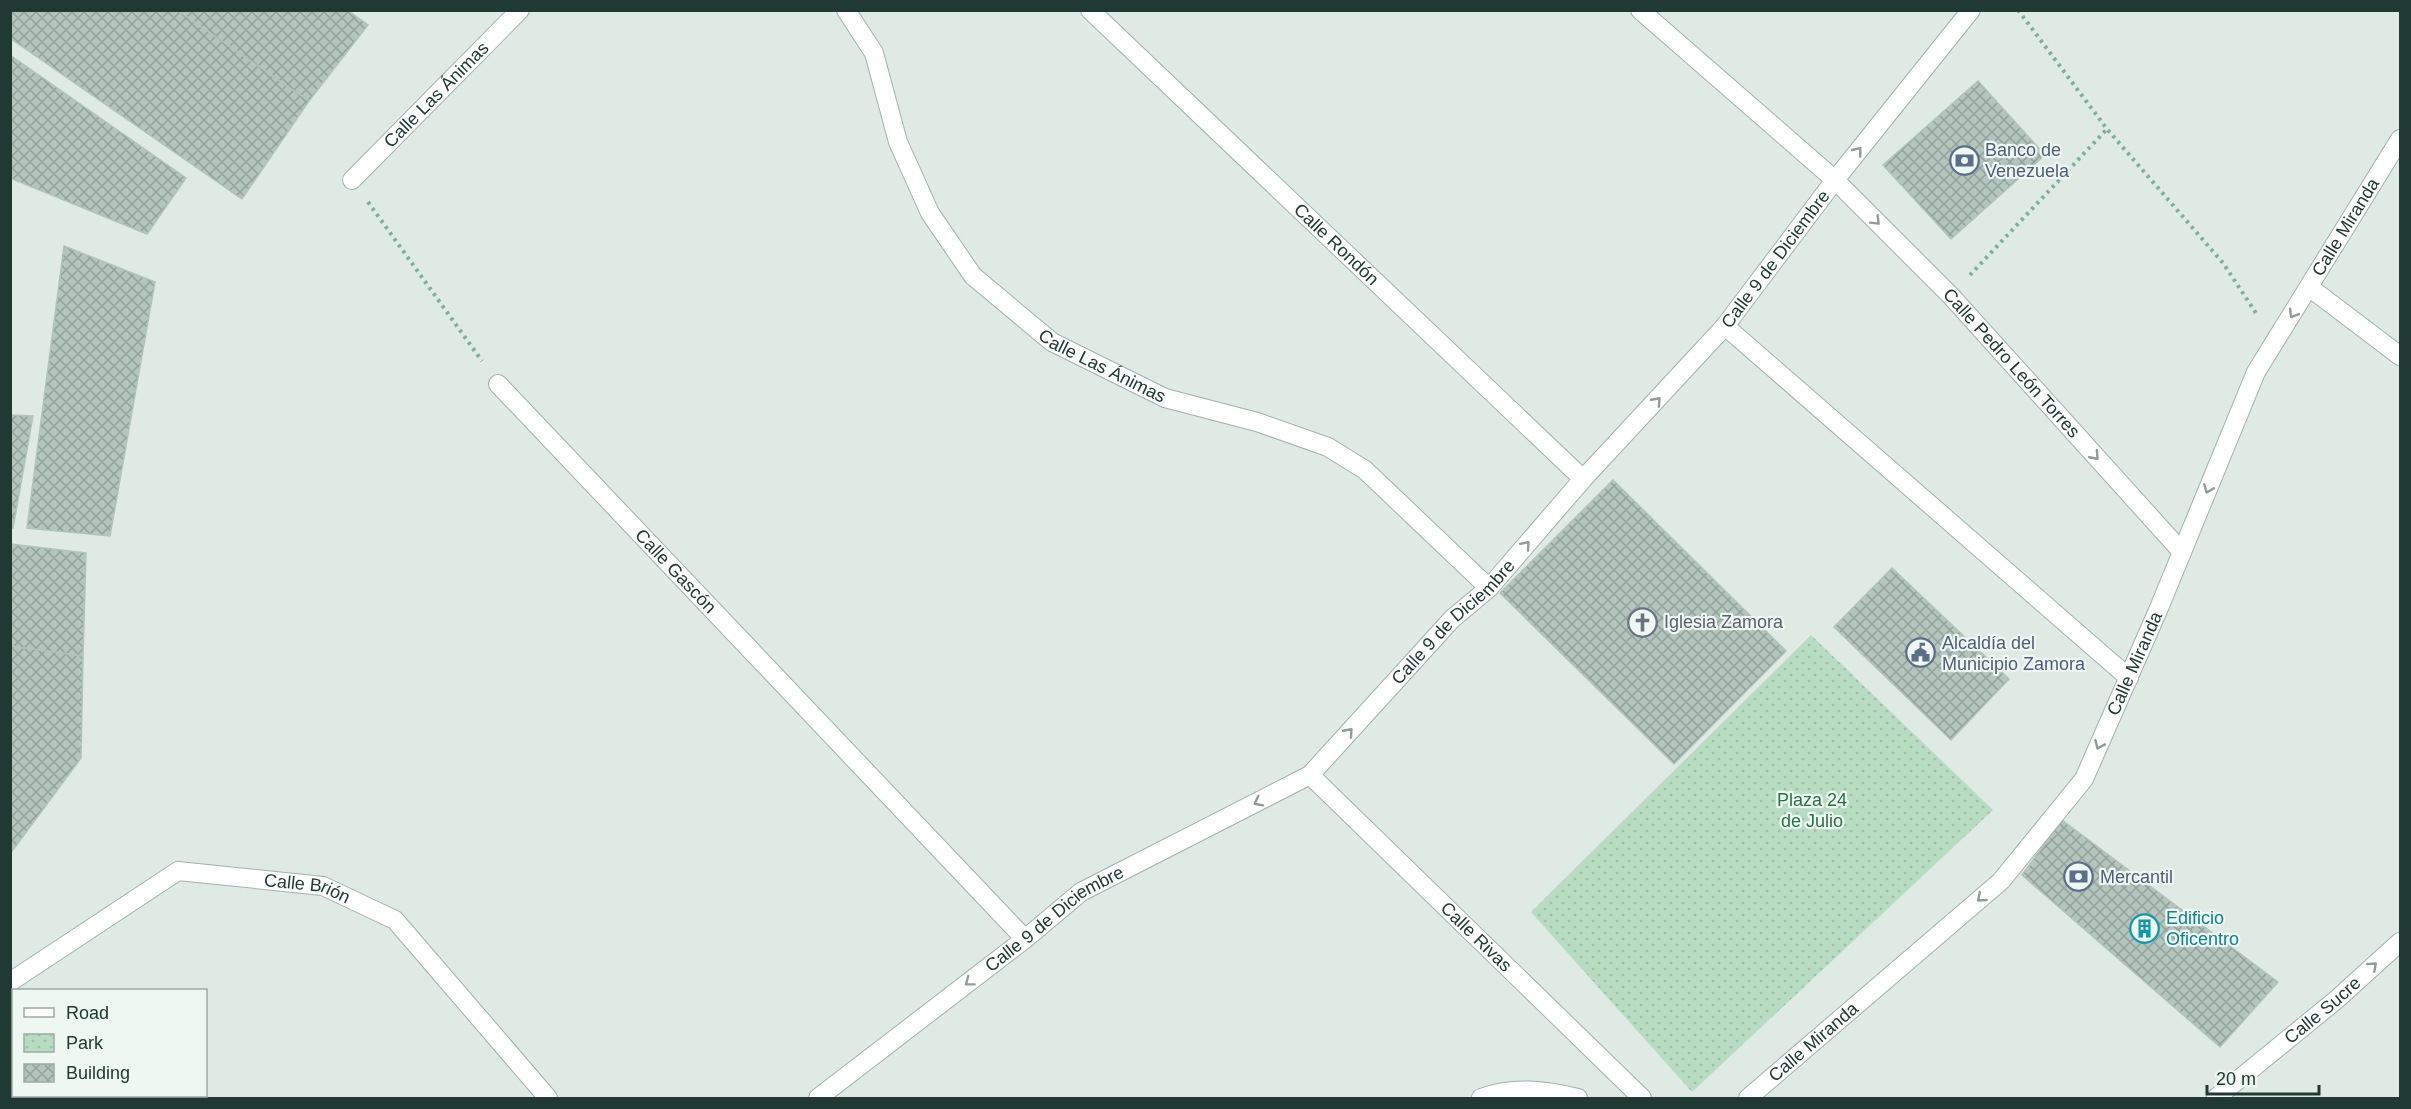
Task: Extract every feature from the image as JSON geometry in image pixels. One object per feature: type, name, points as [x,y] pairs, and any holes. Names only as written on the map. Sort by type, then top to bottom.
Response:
[{"type":"street","name":"Calle Las Ánimas","points":[[352,180],[520,10]]},
{"type":"street","name":"Calle Las Ánimas","points":[[846,10],[874,53],[898,142],[930,213],[973,276],[1052,342],[1166,398],[1257,422],[1328,447],[1365,470],[1489,588]]},
{"type":"street","name":"Calle Rondón","points":[[1090,10],[1583,479]]},
{"type":"street","name":"Calle Pedro León Torres","points":[[1640,10],[1835,180],[1951,296],[2182,552]]},
{"type":"street","name":"Calle 9 de Diciembre","points":[[818,1098],[1025,939],[1081,892],[1310,776],[1452,619],[1489,588],[1583,479],[1725,326],[1835,180],[1971,10]]},
{"type":"street","name":"Calle Miranda","points":[[1748,1098],[2001,881],[2084,779],[2182,552],[2256,372],[2400,139]]},
{"type":"street","points":[[2309,287],[2400,356]]},
{"type":"street","points":[[1725,326],[2128,678]]},
{"type":"street","name":"Calle Gascón","points":[[498,384],[1025,939]]},
{"type":"street","name":"Calle Rivas","points":[[1310,776],[1642,1098]]},
{"type":"street","name":"Calle Brión","points":[[10,982],[178,871],[323,886],[395,920],[548,1098]]},
{"type":"street","name":"Calle Sucre","points":[[2216,1098],[2336,1000],[2400,942]]},
{"type":"street","points":[[1481,1098],[1503,1090],[1512,1090],[1539,1091],[1578,1098]]},
{"type":"path","points":[[2018,10],[2107,129],[2223,263],[2275,342]]},
{"type":"path","points":[[1951,296],[2107,129]]},
{"type":"path","points":[[352,180],[498,384]]},
{"type":"green space","name":"Plaza 24 de Julio","points":[[1811,635],[1993,810],[1692,1092],[1531,912]]},
{"type":"building","points":[[10,10],[177,10],[309,101],[242,199],[10,38]]},
{"type":"building","points":[[177,10],[347,10],[368,25],[309,101]]},
{"type":"building","points":[[10,55],[186,178],[147,234],[10,178]]},
{"type":"building","name":"Banco de Venezuela","points":[[1978,81],[2045,155],[1951,239],[1883,165]]},
{"type":"building","points":[[64,246],[155,282],[110,536],[27,528]]},
{"type":"building","points":[[10,415],[33,416],[13,528],[10,528]]},
{"type":"building","name":"Iglesia Zamora","points":[[1613,480],[1786,651],[1674,764],[1500,593]]},
{"type":"building","points":[[10,544],[86,553],[83,656],[10,646]]},
{"type":"building","name":"Alcaldía del Municipio Zamora","points":[[1892,568],[2009,679],[1951,740],[1834,627]]},
{"type":"building","points":[[10,646],[83,656],[81,758],[10,854]]},
{"type":"building","name":"Edificio Oficentro","points":[[2062,820],[2278,982],[2220,1047],[2022,875]]},
{"type":"place","name":"Banco de Venezuela","points":[[1964,160]]},
{"type":"place","name":"Iglesia Zamora","points":[[1643,622]]},
{"type":"place","name":"Alcaldía del Municipio Zamora","points":[[1921,653]]},
{"type":"place","name":"Mercantil","points":[[2079,877]]},
{"type":"place","name":"Edificio Oficentro","points":[[2145,928]]}]
